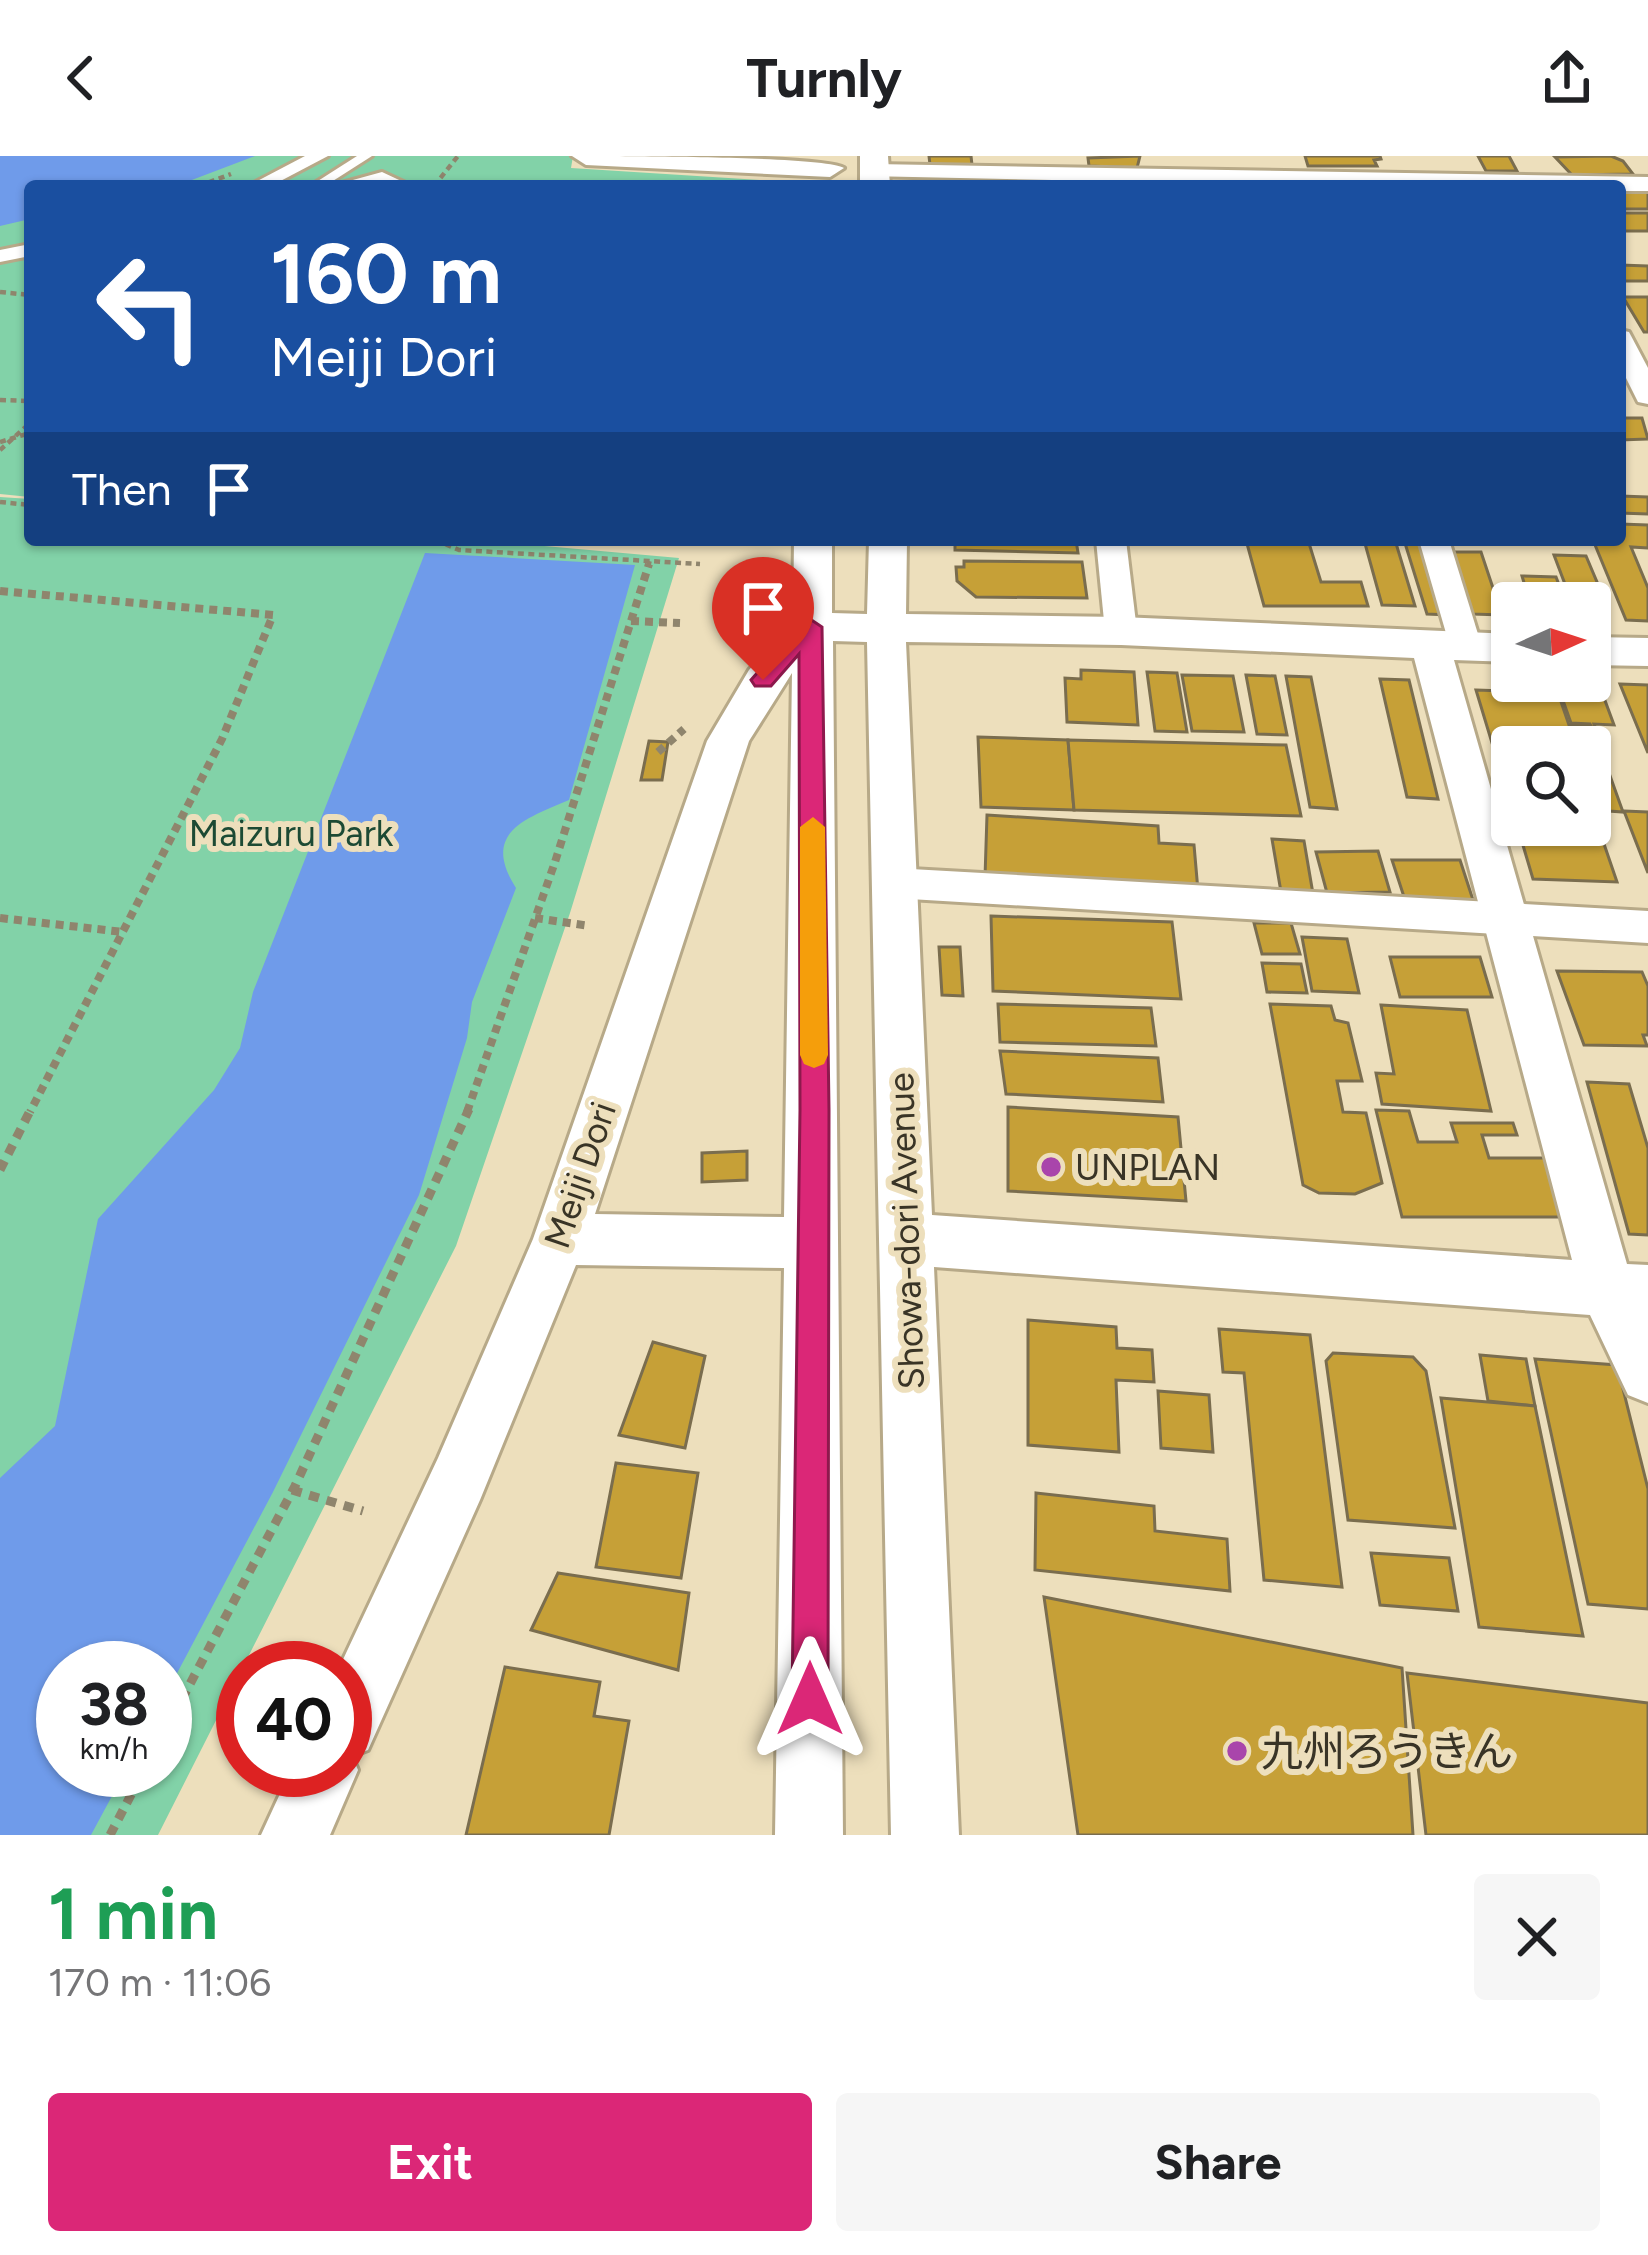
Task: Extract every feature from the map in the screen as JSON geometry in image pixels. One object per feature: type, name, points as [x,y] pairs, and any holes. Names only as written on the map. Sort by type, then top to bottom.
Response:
[{"type":"street","points":[[269,180],[319,156]]},
{"type":"street","points":[[586,156],[829,170]]},
{"type":"street","points":[[874,171],[1093,172],[1231,180]]},
{"type":"street","points":[[1626,353],[1639,385]]},
{"type":"street","points":[[809,1835],[813,546]]},
{"type":"street","points":[[886,628],[888,546]]},
{"type":"street","points":[[1112,546],[1121,631]]},
{"type":"street","points":[[1435,546],[1448,645],[1502,919],[1628,1291],[1648,1375]]},
{"type":"street","points":[[810,627],[1121,631],[1491,647]]},
{"type":"street","name":"Meiji Dori","points":[[372,1668],[459,1479],[560,1239],[728,741],[763,680],[810,627]]},
{"type":"street","name":"Showa-dori Avenue","points":[[886,628],[925,1835]]},
{"type":"street","points":[[1611,651],[1648,652]]},
{"type":"street","points":[[893,883],[1648,927]]},
{"type":"street","points":[[560,1239],[813,1243]]},
{"type":"street","points":[[906,1239],[1628,1291]]},
{"type":"street","points":[[295,1835],[313,1797]]},
{"type":"lane","points":[[326,180],[366,156]]},
{"type":"lane","points":[[354,180],[366,176],[392,180]]},
{"type":"path","points":[[439,180],[458,156]]},
{"type":"path","points":[[0,446],[24,428]]},
{"type":"path","points":[[10,440],[24,436]]},
{"type":"path","points":[[450,546],[700,564]]},
{"type":"path","points":[[192,1680],[292,1490],[470,1106],[536,918],[650,560]]},
{"type":"path","points":[[0,591],[273,615],[222,739],[3,1156],[0,1170]]},
{"type":"path","points":[[631,621],[680,623]]},
{"type":"path","points":[[0,917],[123,932]]},
{"type":"path","points":[[536,918],[590,926]]},
{"type":"path","points":[[292,1490],[363,1511]]},
{"type":"path","points":[[110,1835],[130,1797]]},
{"type":"green space","points":[[0,156],[573,156],[571,168],[759,180],[24,180],[24,496],[0,494]]},
{"type":"green space","name":"Maizuru Park","points":[[0,497],[24,499],[24,546],[545,546],[679,558],[570,913],[456,1246],[256,1641],[216,1641],[216,1720],[192,1768],[192,1641],[36,1641],[36,1797],[177,1797],[158,1835],[0,1835]]},
{"type":"water","points":[[0,156],[255,156],[192,180],[24,180],[24,220],[0,226]]},
{"type":"water","points":[[425,553],[635,565],[569,800],[523,822],[506,841],[506,869],[516,888],[472,1002],[467,1038],[419,1195],[273,1492],[192,1645],[192,1641],[36,1641],[36,1797],[111,1797],[91,1835],[0,1835],[0,1478],[55,1426],[98,1219],[214,1090],[240,1048],[253,992]]},
{"type":"building","points":[[929,156],[971,156],[972,165],[930,165]]},
{"type":"building","points":[[1140,156],[1137,168],[1089,166],[1088,158]]},
{"type":"building","points":[[1305,156],[1381,159],[1374,160],[1377,166],[1308,166]]},
{"type":"building","points":[[1478,156],[1509,156],[1517,171],[1486,171]]},
{"type":"building","points":[[1611,156],[1623,161],[1633,174],[1572,175],[1555,157]]},
{"type":"building","points":[[1626,190],[1648,190],[1648,209],[1626,209]]},
{"type":"building","points":[[1626,213],[1648,213],[1648,231],[1626,231]]},
{"type":"building","points":[[1626,265],[1648,266],[1648,281],[1626,281]]},
{"type":"building","points":[[1626,297],[1648,297],[1648,332]]},
{"type":"building","points":[[1626,418],[1642,418],[1648,439],[1626,440]]},
{"type":"building","points":[[1626,496],[1648,497],[1648,514],[1626,513]]},
{"type":"building","points":[[1626,524],[1648,525],[1648,548],[1631,547],[1648,588],[1648,621],[1626,620],[1595,546],[1626,546]]},
{"type":"building","points":[[955,546],[1077,546],[1078,553],[955,550]]},
{"type":"building","points":[[1248,546],[1310,546],[1321,582],[1361,582],[1368,606],[1264,606]]},
{"type":"building","points":[[1366,546],[1397,546],[1415,606],[1382,605]]},
{"type":"building","points":[[1406,546],[1427,546],[1448,615],[1427,614]]},
{"type":"building","points":[[1452,552],[1481,552],[1491,582],[1491,615],[1472,614]]},
{"type":"building","points":[[1554,555],[1586,556],[1597,582],[1564,582]]},
{"type":"building","points":[[964,561],[1082,562],[1087,598],[976,597],[957,581],[956,567],[964,567]]},
{"type":"building","points":[[1522,576],[1556,577],[1558,582],[1524,582]]},
{"type":"building","points":[[1081,670],[1134,672],[1138,725],[1067,722],[1065,678],[1081,679]]},
{"type":"building","points":[[1147,672],[1177,673],[1187,732],[1155,731]]},
{"type":"building","points":[[1182,675],[1233,676],[1244,732],[1192,731]]},
{"type":"building","points":[[1246,675],[1275,676],[1287,735],[1257,734]]},
{"type":"building","points":[[1286,676],[1311,677],[1337,809],[1310,807]]},
{"type":"building","points":[[1380,679],[1409,680],[1438,799],[1407,797]]},
{"type":"building","points":[[1620,684],[1648,685],[1648,753]]},
{"type":"building","points":[[1476,690],[1491,691],[1491,702],[1561,702],[1569,725],[1589,726],[1491,726],[1491,740]]},
{"type":"building","points":[[1564,702],[1606,702],[1614,725],[1591,726],[1571,723]]},
{"type":"building","points":[[978,737],[1068,740],[1074,810],[981,807]]},
{"type":"building","points":[[1068,740],[1286,745],[1301,816],[1074,810]]},
{"type":"building","points":[[649,741],[668,742],[662,780],[641,780]]},
{"type":"building","points":[[1611,779],[1623,812],[1611,811]]},
{"type":"building","points":[[1624,811],[1648,812],[1648,873]]},
{"type":"building","points":[[987,815],[1158,826],[1159,843],[1194,845],[1198,891],[985,877]]},
{"type":"building","points":[[1272,839],[1304,841],[1313,894],[1281,892]]},
{"type":"building","points":[[1523,846],[1605,846],[1617,882],[1533,879]]},
{"type":"building","points":[[1378,851],[1390,892],[1327,893],[1316,852]]},
{"type":"building","points":[[1392,860],[1460,860],[1474,903],[1406,903]]},
{"type":"building","points":[[991,916],[1172,922],[1181,999],[993,991]]},
{"type":"building","points":[[1254,923],[1291,923],[1300,954],[1262,954]]},
{"type":"building","points":[[1302,937],[1347,939],[1359,993],[1312,991]]},
{"type":"building","points":[[939,947],[960,947],[963,996],[942,995]]},
{"type":"building","points":[[1390,957],[1480,957],[1492,997],[1400,997]]},
{"type":"building","points":[[1262,963],[1301,964],[1307,993],[1267,992]]},
{"type":"building","points":[[1557,971],[1642,972],[1648,986],[1648,1035],[1643,1035],[1647,1046],[1584,1045]]},
{"type":"building","points":[[998,1004],[1151,1008],[1156,1046],[1000,1042]]},
{"type":"building","points":[[1270,1004],[1331,1006],[1335,1020],[1348,1023],[1362,1081],[1337,1081],[1343,1112],[1366,1113],[1382,1183],[1355,1194],[1319,1193],[1303,1185]]},
{"type":"building","points":[[1381,1005],[1467,1010],[1491,1111],[1382,1104],[1376,1073],[1394,1074]]},
{"type":"building","points":[[1000,1051],[1158,1058],[1163,1102],[1006,1094]]},
{"type":"building","points":[[1587,1082],[1629,1084],[1648,1148],[1648,1235],[1629,1234]]},
{"type":"building","points":[[1008,1107],[1178,1117],[1186,1201],[1008,1191]]},
{"type":"building","points":[[1376,1110],[1409,1111],[1418,1142],[1457,1142],[1451,1123],[1513,1123],[1517,1135],[1482,1135],[1489,1158],[1544,1158],[1563,1217],[1402,1217]]},
{"type":"building","points":[[747,1151],[747,1180],[702,1182],[702,1153]]},
{"type":"building","points":[[1028,1320],[1116,1327],[1117,1348],[1152,1350],[1154,1382],[1116,1380],[1119,1452],[1028,1445]]},
{"type":"building","points":[[1219,1329],[1310,1335],[1342,1587],[1264,1580],[1244,1373],[1223,1372]]},
{"type":"building","points":[[653,1342],[705,1356],[685,1448],[619,1435]]},
{"type":"building","points":[[1333,1353],[1413,1357],[1426,1371],[1455,1528],[1348,1520],[1326,1361]]},
{"type":"building","points":[[1480,1355],[1526,1359],[1535,1406],[1488,1401]]},
{"type":"building","points":[[1535,1359],[1617,1365],[1648,1489],[1648,1609],[1588,1604]]},
{"type":"building","points":[[1158,1391],[1209,1395],[1213,1452],[1161,1448]]},
{"type":"building","points":[[1441,1398],[1535,1406],[1583,1636],[1479,1627]]},
{"type":"building","points":[[616,1463],[698,1473],[681,1578],[596,1567]]},
{"type":"building","points":[[1036,1493],[1154,1506],[1155,1531],[1227,1539],[1230,1591],[1035,1570]]},
{"type":"building","points":[[1371,1553],[1449,1558],[1458,1611],[1380,1605]]},
{"type":"building","points":[[558,1573],[689,1593],[678,1670],[531,1630]]},
{"type":"building","name":"九州ろうきん","points":[[1044,1597],[1402,1668],[1413,1835],[1078,1835]]},
{"type":"building","points":[[505,1667],[600,1682],[594,1716],[629,1721],[609,1835],[466,1835]]},
{"type":"building","points":[[1407,1673],[1648,1703],[1648,1835],[1426,1835]]},
{"type":"slow traffic","points":[[813,827],[814,1055]]},
{"type":"place","name":"UNPLAN","points":[[1051,1167]]},
{"type":"place","name":"九州ろうきん","points":[[1237,1751]]},
{"type":"route","points":[[763,680],[810,627],[814,1110],[810,1699]]}]
